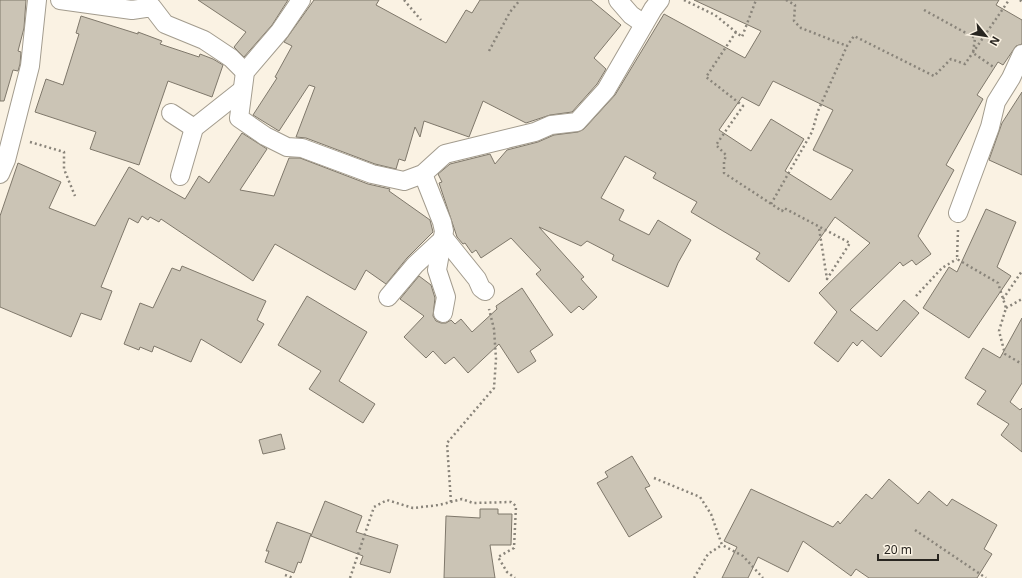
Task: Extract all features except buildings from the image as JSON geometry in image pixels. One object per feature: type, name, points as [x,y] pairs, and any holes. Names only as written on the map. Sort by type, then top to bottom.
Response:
[{"type":"street","points":[[0,174],[6,160],[30,66],[37,0]]},
{"type":"street","points":[[60,0],[132,10],[152,7],[165,24],[204,40],[231,58],[245,72]]},
{"type":"street","points":[[301,0],[280,31],[245,72],[239,118],[264,136],[287,147],[302,148],[372,174],[404,181],[422,174],[445,154],[535,132],[551,125],[577,122],[606,90],[644,24],[660,0]]},
{"type":"street","points":[[618,0],[631,15],[644,24]]},
{"type":"street","points":[[958,213],[990,127],[996,102],[1011,78],[1022,54]]},
{"type":"street","points":[[180,176],[194,128],[242,90]]},
{"type":"street","points":[[171,114],[194,128]]},
{"type":"street","points":[[422,174],[442,222],[444,238],[438,256],[438,270],[446,297],[444,313]]},
{"type":"street","points":[[444,238],[477,279],[481,288],[485,291]]},
{"type":"street","points":[[388,297],[415,265],[444,238]]},
{"type":"path","points":[[404,0],[421,20]]},
{"type":"path","points":[[488,51],[510,12],[520,0]]},
{"type":"path","points":[[684,0],[715,15],[742,37],[756,0]]},
{"type":"path","points":[[786,0],[795,5],[794,21],[801,28],[847,46]]},
{"type":"path","points":[[770,204],[812,132],[818,111],[847,46],[854,36],[934,76],[951,59],[965,64],[974,53],[1008,0]]},
{"type":"path","points":[[924,10],[975,38],[974,53]]},
{"type":"path","points":[[736,32],[706,77],[743,106],[716,145],[726,155],[724,162],[724,173],[782,211],[784,208],[819,228],[850,243],[827,280],[819,228]]},
{"type":"path","points":[[974,53],[1011,78]]},
{"type":"path","points":[[12,137],[64,152],[64,169],[75,196]]},
{"type":"path","points":[[957,259],[958,213]]},
{"type":"path","points":[[916,296],[942,268],[957,259]]},
{"type":"path","points":[[957,259],[998,283],[1006,308],[999,331],[1006,354],[1022,364]]},
{"type":"path","points":[[1003,299],[1022,271]]},
{"type":"path","points":[[451,502],[447,443],[494,388],[496,359],[494,329],[485,291]]},
{"type":"path","points":[[1006,308],[1022,298]]},
{"type":"path","points":[[654,478],[700,497],[711,514],[722,545],[743,556],[763,578]]},
{"type":"path","points":[[350,578],[374,507],[387,500],[413,508],[462,499],[473,503],[511,502],[516,506],[514,548],[498,557],[507,572],[515,578]]},
{"type":"path","points":[[915,530],[986,578]]},
{"type":"path","points":[[694,578],[708,554],[722,545]]},
{"type":"path","points":[[285,575],[294,578]]}]
